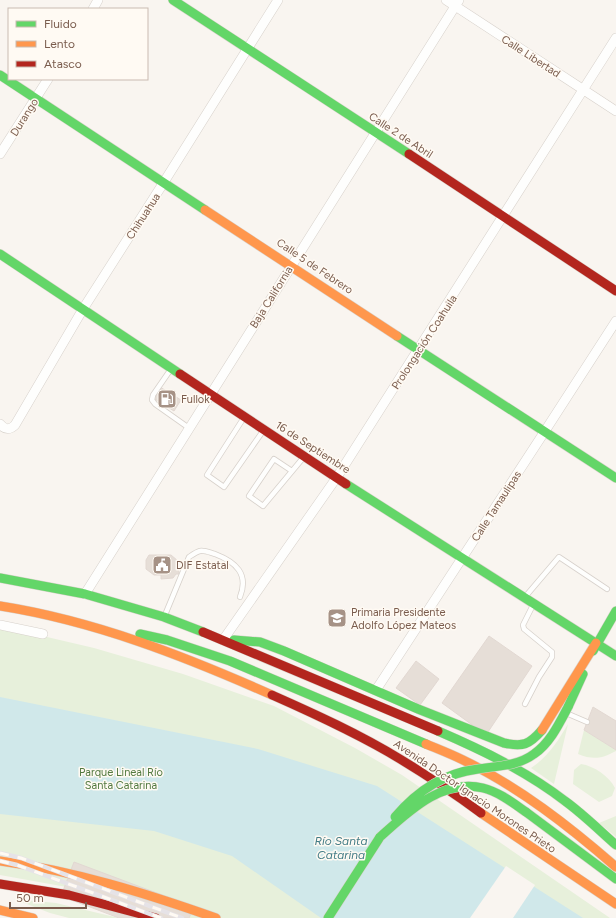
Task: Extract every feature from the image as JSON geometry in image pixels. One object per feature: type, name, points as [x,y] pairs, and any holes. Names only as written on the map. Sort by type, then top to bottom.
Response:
[{"type":"main road","name":"Calle 2 de Abril","points":[[172,0],[504,216],[616,291]]},
{"type":"main road","name":"Calle 5 de Febrero","points":[[0,75],[292,265],[418,350],[616,478]]},
{"type":"main road","name":"16 de Septiembre","points":[[0,254],[245,416],[304,457],[616,656]]},
{"type":"main road","points":[[0,578],[85,594],[164,617],[225,640],[466,743],[506,762],[532,778],[578,810],[616,845]]},
{"type":"main road","name":"Avenida Doctor Ignacio Morones Prieto","points":[[0,606],[57,617],[106,631],[219,672],[308,710],[361,737],[399,759],[462,799],[616,904]]},
{"type":"main road","points":[[225,640],[247,640],[260,642],[504,744],[517,746],[530,742],[541,731],[585,658],[616,611]]},
{"type":"main road","points":[[106,631],[139,634],[167,640],[216,656],[462,760],[494,775],[541,806],[579,834],[616,866]]},
{"type":"main road","points":[[328,918],[380,837],[412,797],[437,781],[464,771],[511,765],[535,753],[546,743],[555,731],[566,710],[596,643]]},
{"type":"main road","points":[[380,837],[425,800],[449,788],[473,786],[496,793],[526,812],[616,879]]},
{"type":"main road","points":[[0,861],[57,871],[113,885],[216,918]]},
{"type":"main road","points":[[0,884],[69,895],[156,918]]},
{"type":"main road","points":[[0,910],[33,918]]},
{"type":"street","name":"Chihuahua","points":[[3,427],[13,427],[19,419],[83,309],[278,0]]},
{"type":"street","name":"Calle Libertad","points":[[446,0],[457,3],[616,111]]},
{"type":"street","name":"Baja California","points":[[85,594],[210,393],[457,3]]},
{"type":"street","name":"Prolongación Coahuila","points":[[225,640],[337,477],[616,38]]},
{"type":"street","name":"Durango","points":[[0,154],[47,80]]},
{"type":"street","name":"Calle Tamaulipas","points":[[376,690],[545,432],[616,320]]},
{"type":"street","points":[[0,625],[42,634]]},
{"type":"lane","points":[[172,368],[155,392],[152,400],[155,404],[189,428]]},
{"type":"lane","points":[[245,416],[207,475],[224,487],[264,429]]},
{"type":"lane","points":[[292,471],[274,459],[249,496],[263,506],[304,457]]},
{"type":"lane","points":[[164,617],[189,557],[201,551],[211,553],[234,563],[242,577],[244,584],[240,597]]},
{"type":"lane","points":[[524,598],[559,557],[607,589]]},
{"type":"lane","points":[[525,704],[539,677],[552,657],[552,652],[548,648],[524,629],[523,625],[534,604]]},
{"type":"lane","points":[[566,710],[588,722]]},
{"type":"green space","name":"Parque Lineal Río Santa Catarina","points":[[0,626],[94,648],[183,674],[274,706],[355,748],[402,775],[610,918],[179,918],[72,888],[0,875]]},
{"type":"green space","points":[[568,724],[554,784],[531,768],[548,754]]},
{"type":"green space","points":[[584,730],[616,751],[606,756],[597,758],[578,754]]},
{"type":"green space","points":[[581,764],[596,769],[609,779],[615,788],[612,796],[599,802],[573,784],[574,770]]},
{"type":"green space","points":[[616,816],[616,837],[599,823]]},
{"type":"green space","points":[[14,899],[56,903],[119,918],[69,918],[50,913]]},
{"type":"water","name":"Río Santa Catarina","points":[[0,697],[258,749],[377,786],[583,918],[321,918],[232,856],[154,831],[0,814]]},
{"type":"pier","points":[[506,866],[535,885],[513,918],[470,918]]},
{"type":"building","name":"Fullok","points":[[160,387],[181,400],[174,411],[153,398]]},
{"type":"building","name":"DIF Estatal","points":[[149,555],[171,555],[178,561],[179,574],[176,574],[173,578],[161,579],[161,575],[154,575],[146,569],[146,560]]},
{"type":"building","points":[[489,636],[532,666],[486,735],[442,703]]},
{"type":"building","points":[[416,661],[439,679],[420,705],[396,688]]},
{"type":"building","points":[[593,707],[616,721],[616,750],[584,730]]},
{"type":"building","points":[[74,862],[194,907],[189,918],[119,918],[61,896]]},
{"type":"railway","points":[[0,853],[21,858],[182,918]]},
{"type":"railway","points":[[0,861],[17,865],[161,918]]},
{"type":"traffic: fast","points":[[173,0],[409,154]]},
{"type":"traffic: fast","points":[[0,75],[205,210]]},
{"type":"traffic: fast","points":[[0,254],[180,374]]},
{"type":"traffic: fast","points":[[397,336],[616,478]]},
{"type":"traffic: fast","points":[[346,484],[616,656]]},
{"type":"traffic: fast","points":[[0,578],[85,594],[164,617],[203,632]]},
{"type":"traffic: fast","points":[[593,651],[616,611]]},
{"type":"traffic: fast","points":[[140,634],[167,640],[230,661],[426,744]]},
{"type":"traffic: fast","points":[[234,640],[260,642],[284,651],[418,709],[504,743],[516,745],[525,744],[533,739],[542,730]]},
{"type":"traffic: fast","points":[[568,707],[583,674]]},
{"type":"traffic: fast","points":[[395,817],[422,791],[443,779],[466,771],[507,765],[528,758],[540,750],[549,739],[568,707]]},
{"type":"traffic: fast","points":[[438,731],[487,754],[535,780],[572,806],[616,845]]},
{"type":"traffic: fast","points":[[380,837],[402,817],[427,799],[454,788],[468,786],[483,788],[506,798],[526,812]]},
{"type":"traffic: fast","points":[[526,812],[616,879]]},
{"type":"traffic: fast","points":[[328,918],[380,837]]},
{"type":"traffic: slow","points":[[205,210],[397,336]]},
{"type":"traffic: slow","points":[[0,606],[105,630],[206,667],[272,695]]},
{"type":"traffic: slow","points":[[542,730],[596,643]]},
{"type":"traffic: slow","points":[[426,744],[458,758],[504,782],[562,822],[616,867]]},
{"type":"traffic: slow","points":[[481,813],[616,904]]},
{"type":"traffic: slow","points":[[0,861],[28,865],[110,884],[216,918]]},
{"type":"traffic: slow","points":[[0,910],[33,918]]},
{"type":"traffic: jam","points":[[409,154],[616,291]]},
{"type":"traffic: jam","points":[[180,374],[346,484]]},
{"type":"traffic: jam","points":[[203,632],[438,731]]},
{"type":"traffic: jam","points":[[272,695],[369,741],[410,765],[481,813]]},
{"type":"traffic: jam","points":[[0,884],[69,895],[156,918]]},
{"type":"place","name":"Fullok","points":[[167,399]]},
{"type":"place","name":"DIF Estatal","points":[[162,565]]},
{"type":"place","name":"Primaria Presidente Adolfo López Mateos","points":[[337,618]]}]
